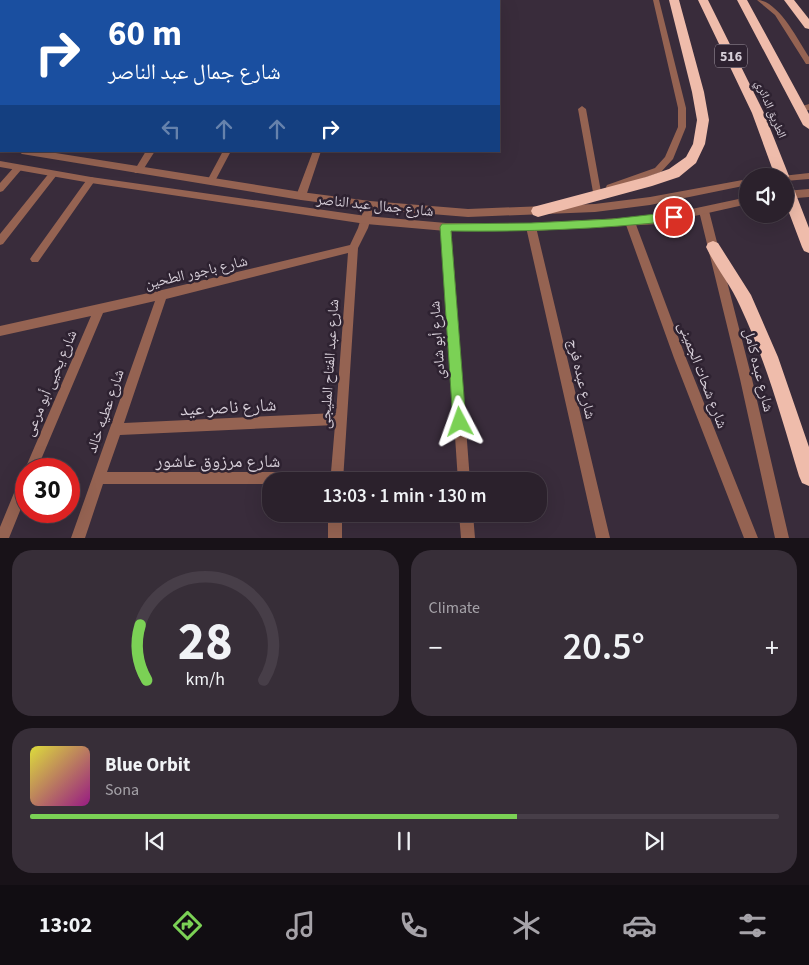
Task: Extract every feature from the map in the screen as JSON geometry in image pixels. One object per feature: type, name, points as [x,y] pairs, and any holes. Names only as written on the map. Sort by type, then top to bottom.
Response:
[{"type":"highway","points":[[538,211],[647,182],[674,173],[692,160],[699,144],[703,120],[698,92],[674,0]]},
{"type":"highway","name":"الطريق الدائري","points":[[703,0],[758,113],[779,168]]},
{"type":"highway","name":"الطريق الدائري","points":[[742,0],[805,108],[809,125]]},
{"type":"highway","points":[[789,0],[809,26]]},
{"type":"highway","points":[[794,208],[809,247]]},
{"type":"highway","points":[[713,247],[730,271],[746,300],[768,354],[809,476]]},
{"type":"street","points":[[510,212],[597,192],[658,170],[669,159],[682,127],[682,108],[656,0]]},
{"type":"street","points":[[760,0],[777,14],[809,62]]},
{"type":"street","points":[[582,109],[597,192]]},
{"type":"street","name":"شارع جمال عبد الناصر","points":[[28,152],[301,196],[370,205],[468,213],[596,208],[650,201],[739,183]]},
{"type":"street","points":[[138,171],[150,152]]},
{"type":"street","points":[[211,181],[226,152]]},
{"type":"street","points":[[301,196],[317,152]]},
{"type":"street","name":"شارع جمال عبد الناصر","points":[[0,164],[91,180],[366,220],[446,227],[531,227],[659,220],[739,202]]},
{"type":"street","points":[[0,189],[18,168]]},
{"type":"street","points":[[0,241],[53,174]]},
{"type":"street","points":[[794,177],[809,176]]},
{"type":"street","points":[[35,259],[91,180]]},
{"type":"street","points":[[794,195],[809,194]]},
{"type":"street","points":[[353,248],[366,220],[370,205]]},
{"type":"street","name":"شارع عبده كامل","points":[[704,211],[746,379],[782,538]]},
{"type":"street","name":"شارع شحات الجمينى","points":[[630,222],[676,349],[750,538]]},
{"type":"street","name":"شارع أبو شادى","points":[[446,227],[463,472]]},
{"type":"street","name":"شارع عبده فرج","points":[[531,227],[603,538]]},
{"type":"street","name":"شارع باجور الطحين","points":[[0,331],[99,310],[353,248]]},
{"type":"street","name":"شارع عبد الفتاح المليجى","points":[[338,472],[353,248]]},
{"type":"street","name":"شارع عطيه خالد","points":[[78,538],[162,295]]},
{"type":"street","name":"شارع يحيى أبو مرعى","points":[[36,458],[99,310]]},
{"type":"street","name":"شارع ناصر عيد","points":[[116,430],[342,419]]},
{"type":"street","name":"شارع مرزوق عاشور","points":[[99,478],[262,479]]},
{"type":"street","points":[[2,538],[15,507]]},
{"type":"street","points":[[335,522],[335,538]]},
{"type":"street","points":[[467,522],[468,538]]},
{"type":"route","points":[[460,422],[446,227],[531,227],[659,220],[674,217]]}]
